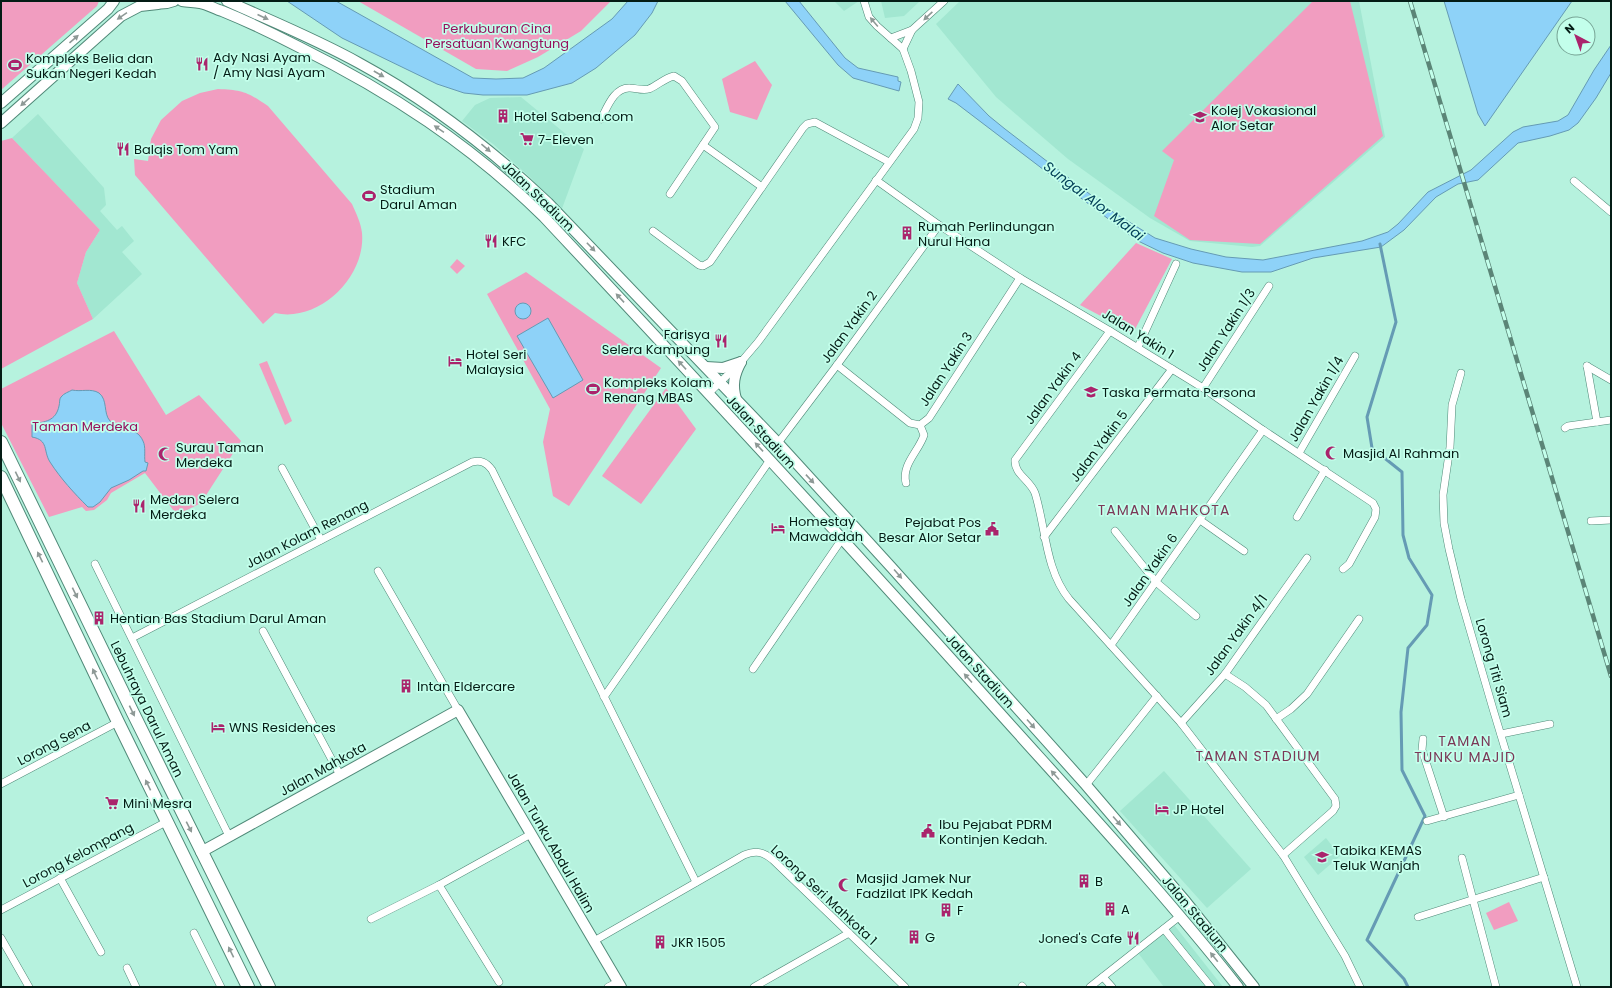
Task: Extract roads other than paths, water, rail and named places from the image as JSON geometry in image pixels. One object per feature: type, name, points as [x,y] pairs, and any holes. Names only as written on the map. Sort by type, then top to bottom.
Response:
[{"type":"main road","points":[[1,103],[108,9],[114,1]]},
{"type":"main road","points":[[1,123],[121,16],[140,6],[153,3],[168,4],[174,1]]},
{"type":"main road","name":"Jalan Stadium","points":[[182,1],[201,3],[228,14],[314,54],[380,90],[456,141],[516,190],[544,217],[842,539],[1154,885],[1238,987]]},
{"type":"main road","name":"Jalan Stadium","points":[[227,1],[286,27],[358,62],[387,79],[471,136],[524,180],[566,221],[706,367],[778,443],[892,568],[1086,785],[1186,902],[1254,987]]},
{"type":"main road","points":[[706,367],[723,368],[741,362]]},
{"type":"main road","points":[[736,399],[734,376],[741,362]]},
{"type":"main road","name":"Lebuhraya Darul Aman","points":[[1,442],[201,852],[269,987]]},
{"type":"main road","points":[[1,477],[166,822],[248,987]]},
{"type":"main road","name":"Jalan Mahkota","points":[[201,852],[458,710]]},
{"type":"main road","name":"Jalan Tunku Abdul Halim","points":[[458,710],[619,984]]},
{"type":"street","points":[[708,394],[741,362],[758,342],[914,129],[918,118],[919,102],[911,71],[903,49],[870,17],[864,1]]},
{"type":"street","points":[[891,38],[912,30],[944,1]]},
{"type":"street","points":[[903,49],[912,30]]},
{"type":"street","points":[[601,119],[615,95],[623,89],[629,87],[646,90],[669,77],[674,76],[682,81],[714,127],[670,194]]},
{"type":"street","points":[[653,231],[700,265],[710,262],[803,128],[811,122],[815,122],[889,162]]},
{"type":"street","points":[[703,145],[762,187]]},
{"type":"street","name":"Jalan Yakin 1","points":[[876,180],[939,225],[1020,278],[1138,347],[1203,388],[1373,503],[1376,509],[1375,517],[1349,564],[1343,569]]},
{"type":"street","points":[[1574,181],[1611,212]]},
{"type":"street","name":"Jalan Yakin 2","points":[[778,443],[939,225]]},
{"type":"street","points":[[1138,347],[1176,264]]},
{"type":"street","name":"Jalan Yakin 3","points":[[837,365],[910,423],[920,425],[929,418],[1020,278]]},
{"type":"street","name":"Jalan Yakin 1/3","points":[[1203,388],[1270,286]]},
{"type":"street","name":"Jalan Yakin 4","points":[[1044,537],[1035,494],[1030,484],[1017,471],[1015,460],[1110,331]]},
{"type":"street","name":"Jalan Yakin 1/4","points":[[1299,453],[1355,356]]},
{"type":"street","points":[[1597,422],[1586,366],[1611,380]]},
{"type":"street","name":"Jalan Yakin 5","points":[[1044,537],[1172,369]]},
{"type":"street","name":"Lorong Titi Siam","points":[[1461,373],[1452,405],[1450,448],[1443,495],[1444,523],[1461,598],[1500,734],[1577,987]]},
{"type":"street","points":[[1565,428],[1568,426],[1611,420]]},
{"type":"street","points":[[906,483],[906,469],[924,435],[920,425]]},
{"type":"street","name":"Jalan Yakin 6","points":[[1111,645],[1263,430]]},
{"type":"street","name":"Jalan Kolam Renang","points":[[132,638],[477,460],[487,464],[492,470],[604,697]]},
{"type":"street","points":[[696,882],[604,697],[770,460]]},
{"type":"street","points":[[282,468],[321,540]]},
{"type":"street","points":[[1297,517],[1325,470]]},
{"type":"street","points":[[1200,520],[1244,551]]},
{"type":"street","points":[[1591,521],[1611,520]]},
{"type":"street","points":[[1115,531],[1156,582],[1196,616]]},
{"type":"street","points":[[1044,537],[1057,580],[1063,591],[1181,723],[1283,855],[1345,956],[1360,987]]},
{"type":"street","points":[[753,669],[842,539]]},
{"type":"street","name":"Jalan Yakin 4/1","points":[[1181,723],[1225,674],[1306,558]]},
{"type":"street","points":[[95,564],[229,836]]},
{"type":"street","points":[[378,571],[458,710]]},
{"type":"street","points":[[1276,719],[1292,709],[1307,694],[1359,619]]},
{"type":"street","points":[[263,630],[340,775]]},
{"type":"street","points":[[1225,674],[1255,694],[1276,719],[1335,799],[1336,806],[1333,811],[1283,855]]},
{"type":"street","points":[[1086,785],[1157,696]]},
{"type":"street","name":"Lorong Sena","points":[[1,784],[118,722]]},
{"type":"street","points":[[1500,734],[1550,724]]},
{"type":"street","points":[[1423,739],[1422,750],[1444,817]]},
{"type":"street","points":[[1427,821],[1519,795]]},
{"type":"street","name":"Lorong Kelompang","points":[[1,910],[166,822]]},
{"type":"street","points":[[371,919],[439,885],[531,834]]},
{"type":"street","name":"Lorong Seri Mahkota 1","points":[[594,941],[744,855],[755,851],[762,852],[773,860],[905,987]]},
{"type":"street","points":[[1462,858],[1496,987]]},
{"type":"street","points":[[1418,917],[1544,877]]},
{"type":"street","points":[[60,878],[101,952]]},
{"type":"street","points":[[439,885],[499,982]]},
{"type":"street","points":[[1090,987],[1180,916]]},
{"type":"street","points":[[1164,929],[1211,987]]},
{"type":"street","points":[[194,933],[221,987]]},
{"type":"street","points":[[757,986],[849,933]]},
{"type":"street","points":[[1,938],[29,987]]},
{"type":"street","points":[[127,968],[136,987]]},
{"type":"street","points":[[1103,977],[1112,987]]},
{"type":"street","points":[[608,987],[619,984]]},
{"type":"water","points":[[287,1],[336,1],[473,78],[496,79],[523,78],[544,68],[612,19],[628,1],[658,1],[652,13],[635,35],[596,68],[572,83],[527,95],[483,95],[464,93],[437,84],[342,38]]},
{"type":"water","points":[[785,1],[799,1],[845,58],[858,68],[898,77],[898,81],[901,82],[899,91],[853,78],[838,65]]},
{"type":"water","points":[[1444,1],[1572,1],[1562,16],[1556,16],[1556,24],[1485,126],[1478,114]]},
{"type":"water","name":"Sungai Alor Malai","points":[[1611,45],[1611,73],[1596,98],[1578,123],[1569,130],[1518,143],[1478,180],[1458,184],[1436,197],[1404,230],[1381,247],[1313,258],[1271,272],[1242,272],[1193,263],[1163,253],[1136,240],[956,103],[948,99],[958,84],[989,116],[1005,129],[1113,212],[1155,238],[1191,249],[1226,257],[1263,260],[1362,241],[1388,232],[1398,224],[1428,192],[1471,170],[1513,132],[1523,127],[1558,121],[1568,115],[1594,70]]},
{"type":"water","points":[[523,303],[529,305],[531,311],[529,317],[523,319],[517,317],[515,311],[517,305]]},
{"type":"water","points":[[548,318],[583,380],[553,398],[517,336]]},
{"type":"water","points":[[72,390],[93,391],[99,393],[104,399],[110,421],[113,424],[132,430],[140,436],[144,446],[145,462],[148,463],[146,471],[143,471],[129,480],[111,488],[100,502],[93,507],[88,507],[68,486],[50,462],[43,443],[37,438],[32,437],[32,424],[53,418],[58,411],[60,398]]},
{"type":"waterway","points":[[1380,244],[1396,322],[1367,417],[1372,448],[1402,472],[1403,535],[1409,558],[1432,595],[1427,625],[1408,648],[1401,712],[1402,770],[1425,816],[1367,940],[1404,979],[1408,987]]},
{"type":"railway","points":[[1410,1],[1611,676]]},
{"type":"place","name":"Ady Nasi Ayam / Amy Nasi Ayam","points":[[202,64]]},
{"type":"place","name":"Kompleks Belia dan Sukan Negeri Kedah","points":[[15,65]]},
{"type":"place","name":"Hotel Sabena.com","points":[[503,116]]},
{"type":"place","name":"Kolej Vokasional Alor Setar","points":[[1200,117]]},
{"type":"place","name":"7-Eleven","points":[[527,139]]},
{"type":"place","name":"Balqis Tom Yam","points":[[123,149]]},
{"type":"place","name":"Stadium Darul Aman","points":[[369,196]]},
{"type":"place","name":"Rumah Perlindungan Nurul Hana","points":[[907,233]]},
{"type":"place","name":"KFC","points":[[491,241]]},
{"type":"place","name":"Farisya Selera Kampung","points":[[721,341]]},
{"type":"place","name":"Hotel Seri Malaysia","points":[[455,361]]},
{"type":"place","name":"Kompleks Kolam Renang MBAS","points":[[593,389]]},
{"type":"place","name":"Taska Permata Persona","points":[[1091,392]]},
{"type":"place","name":"Masjid Al Rahman","points":[[1332,453]]},
{"type":"place","name":"Surau Taman Merdeka","points":[[165,454]]},
{"type":"place","name":"Medan Selera Merdeka","points":[[139,506]]},
{"type":"place","name":"Homestay Mawaddah","points":[[778,528]]},
{"type":"place","name":"Pejabat Pos Besar Alor Setar","points":[[992,529]]},
{"type":"place","name":"Hentian Bas Stadium Darul Aman","points":[[99,618]]},
{"type":"place","name":"Intan Eldercare","points":[[406,686]]},
{"type":"place","name":"WNS Residences","points":[[218,727]]},
{"type":"place","name":"Mini Mesra","points":[[112,803]]},
{"type":"place","name":"JP Hotel","points":[[1162,809]]},
{"type":"place","name":"Ibu Pejabat PDRM Kontinjen Kedah.","points":[[928,831]]},
{"type":"place","name":"Tabika KEMAS Teluk Wanjah","points":[[1322,857]]},
{"type":"place","name":"B","points":[[1084,881]]},
{"type":"place","name":"Masjid Jamek Nur Fadzilat IPK Kedah","points":[[845,885]]},
{"type":"place","name":"A","points":[[1110,909]]},
{"type":"place","name":"F","points":[[946,910]]},
{"type":"place","name":"G","points":[[914,937]]},
{"type":"place","name":"Joned's Cafe","points":[[1133,938]]},
{"type":"place","name":"JKR 1505","points":[[660,942]]},
{"type":"district","name":"TAMAN MAHKOTA","points":[[1164,510]]},
{"type":"district","name":"TAMAN TUNKU MAJID","points":[[1465,750]]},
{"type":"district","name":"TAMAN STADIUM","points":[[1258,756]]},
{"type":"park label","name":"Perkuburan Cina Persatuan Kwangtung","points":[[497,36]]},
{"type":"park label","name":"Taman Merdeka","points":[[85,426]]}]
